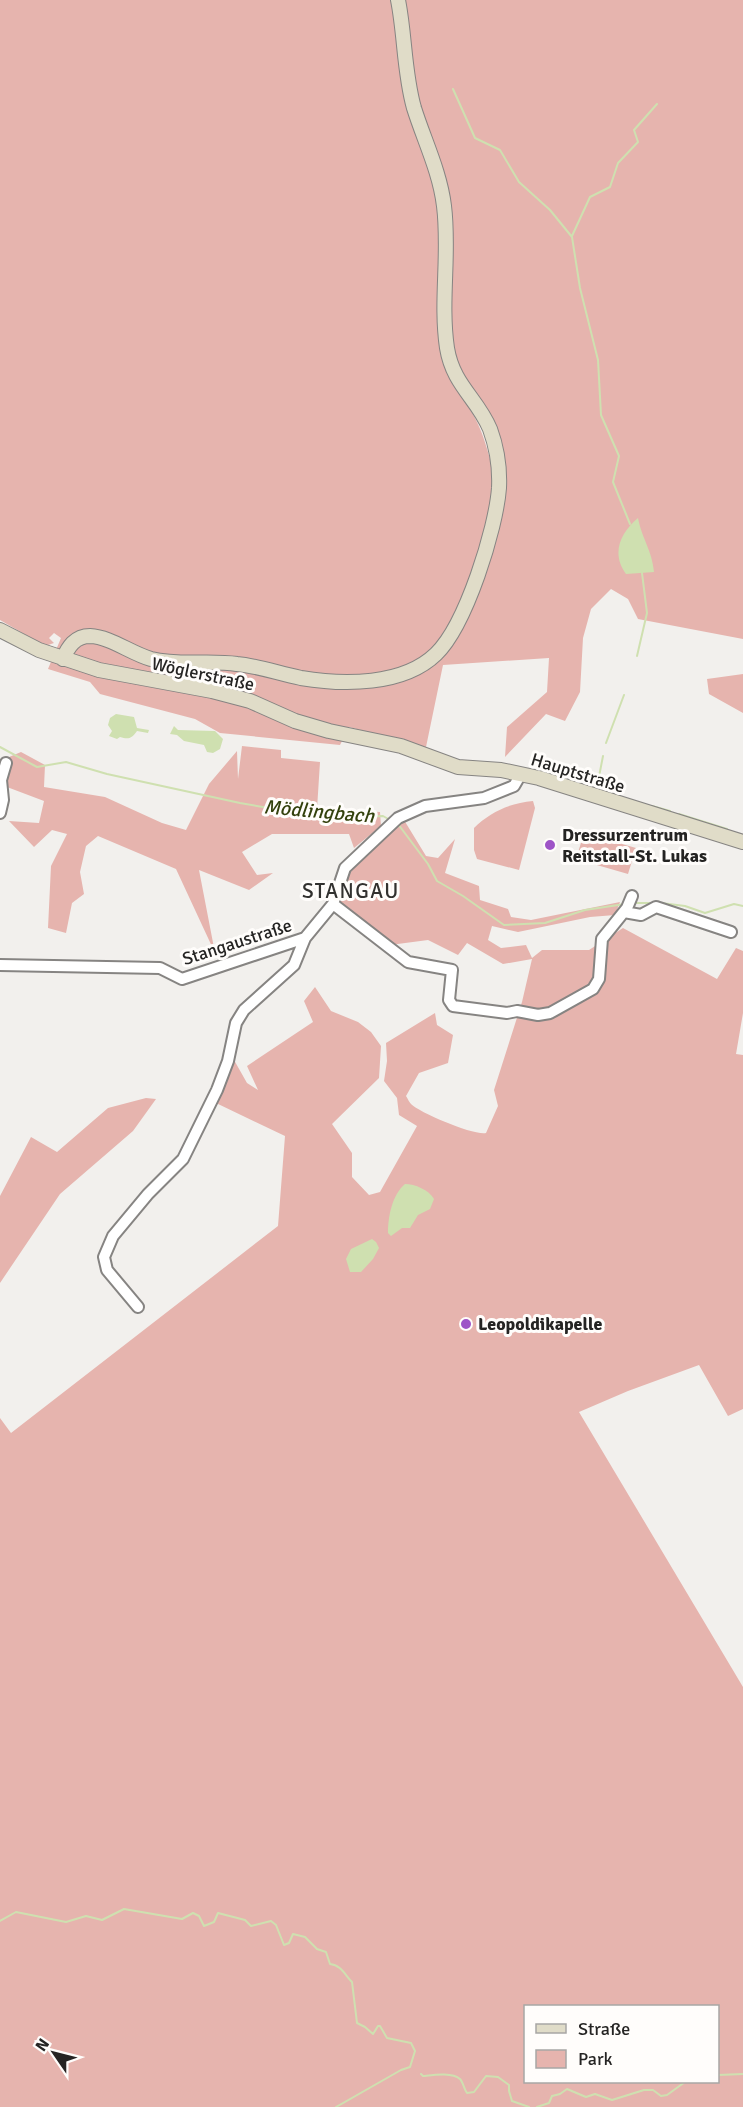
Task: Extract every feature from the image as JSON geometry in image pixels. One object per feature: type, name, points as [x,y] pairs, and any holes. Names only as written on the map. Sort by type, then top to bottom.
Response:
[{"type":"main road","points":[[63,659],[73,641],[90,636],[141,656],[159,660],[241,664],[299,678],[335,682],[366,681],[387,678],[413,669],[428,660],[436,654],[454,628],[480,566],[490,532],[498,496],[499,473],[489,427],[457,379],[449,359],[444,323],[444,206],[410,88],[398,0]]},
{"type":"main road","name":"Wöglerstraße","points":[[0,630],[24,644],[99,670],[212,691],[250,701],[296,721],[329,731],[401,746]]},
{"type":"main road","name":"Hauptstraße","points":[[401,746],[458,766],[521,774],[743,842]]},
{"type":"street","points":[[0,813],[3,800],[1,780],[6,763]]},
{"type":"street","name":"Stangaustraße","points":[[0,965],[160,968],[183,979],[305,938],[333,904],[345,868],[398,818],[425,806],[484,798],[514,786],[521,774]]},
{"type":"street","points":[[333,904],[408,962],[452,970],[449,1000],[453,1006],[538,1015],[550,1013],[592,989],[599,979],[602,939],[625,910],[632,896]]},
{"type":"street","points":[[625,910],[641,915],[656,907],[731,932]]},
{"type":"street","points":[[138,1307],[107,1270],[104,1257],[113,1236],[148,1194],[183,1159],[217,1090],[228,1061],[236,1023],[244,1010],[294,965],[305,938]]},
{"type":"green space","points":[[0,0],[743,0],[743,639],[638,619],[628,599],[611,589],[591,609],[583,638],[580,692],[565,721],[546,714],[505,757],[507,727],[547,692],[549,658],[443,665],[426,747],[349,727],[340,745],[220,733],[195,719],[100,694],[90,682],[48,669],[61,638],[54,633],[49,638],[54,643],[45,646],[0,620]],"holes":[[[473,392],[502,450],[493,470],[478,423],[462,398]]]},
{"type":"green space","points":[[743,674],[743,713],[709,694],[707,679]]},
{"type":"green space","points":[[242,746],[281,750],[281,758],[320,762],[317,809],[380,812],[381,826],[354,848],[349,834],[272,834],[242,852],[257,875],[273,873],[249,890],[199,870],[215,953],[176,869],[98,836],[86,846],[80,872],[84,894],[72,903],[66,933],[48,928],[51,866],[67,834],[52,830],[34,847],[9,821],[39,823],[44,801],[7,787],[9,757],[21,752],[45,765],[44,787],[105,797],[162,823],[186,830],[209,784],[237,751],[238,779]]},
{"type":"green space","points":[[533,801],[535,808],[519,870],[477,859],[474,850],[474,828],[501,809]]},
{"type":"green space","points":[[404,820],[426,856],[438,858],[455,839],[445,873],[479,886],[480,900],[508,909],[511,917],[531,920],[620,902],[615,915],[590,917],[518,932],[492,926],[488,940],[501,948],[526,945],[532,958],[542,950],[589,950],[623,928],[717,979],[736,948],[743,951],[743,1013],[736,1054],[743,1055],[743,1409],[728,1416],[699,1365],[579,1412],[743,1687],[743,2107],[0,2107],[0,1418],[11,1433],[278,1226],[285,1136],[216,1103],[234,1060],[247,1083],[258,1090],[247,1066],[313,1022],[304,1001],[315,987],[331,1011],[358,1022],[371,1032],[381,1046],[379,1078],[332,1124],[352,1153],[352,1177],[369,1195],[380,1192],[417,1126],[399,1115],[397,1098],[384,1081],[387,1061],[386,1043],[435,1013],[437,1025],[453,1035],[448,1063],[419,1073],[406,1096],[410,1102],[416,1108],[436,1118],[480,1133],[486,1133],[498,1106],[494,1090],[522,1002],[532,959],[503,964],[467,943],[458,955],[428,940],[390,945],[337,902],[349,873]]},
{"type":"green space","points":[[584,833],[636,848],[628,874],[576,859]]},
{"type":"green space","points":[[146,1098],[156,1099],[133,1131],[60,1194],[0,1283],[0,1196],[31,1137],[57,1152],[108,1108]]},
{"type":"shaded area","points":[[638,518],[654,572],[626,574],[621,566],[618,551],[626,530]]},
{"type":"shaded area","points":[[116,714],[134,717],[137,728],[149,730],[148,733],[137,731],[132,737],[117,739],[109,736],[112,731],[108,725],[110,718]]},
{"type":"shaded area","points":[[174,726],[178,730],[215,731],[223,739],[220,749],[213,753],[207,752],[204,745],[184,741],[177,735],[170,734]]},
{"type":"shaded area","points":[[405,1184],[421,1188],[434,1199],[430,1209],[418,1215],[410,1228],[402,1228],[391,1236],[388,1233],[392,1207],[397,1194]]},
{"type":"shaded area","points":[[372,1239],[379,1248],[373,1259],[361,1272],[350,1272],[346,1259],[351,1249]]},
{"type":"waterway","points":[[453,89],[475,138],[500,150],[519,182],[550,210],[572,237],[580,288],[598,360],[601,415],[619,456],[613,482],[630,524]]},
{"type":"waterway","points":[[572,236],[590,197],[610,187],[618,163],[638,142],[634,130],[657,104]]},
{"type":"waterway","points":[[637,656],[647,613],[642,573]]},
{"type":"waterway","points":[[606,743],[624,695]]},
{"type":"waterway","name":"Mödlingbach","points":[[0,747],[37,767],[66,762],[107,774],[240,803],[292,812],[351,817],[383,816],[390,820]]},
{"type":"waterway","points":[[597,787],[603,756]]},
{"type":"waterway","points":[[652,806],[670,811]]},
{"type":"waterway","points":[[679,814],[727,829]]},
{"type":"waterway","name":"Mödlingbach","points":[[398,824],[428,864],[437,881],[504,925],[545,923],[585,910],[625,904]]},
{"type":"waterway","name":"Mödlingbach","points":[[634,903],[655,903]]},
{"type":"waterway","name":"Mödlingbach","points":[[661,903],[685,906],[705,913],[734,904],[743,906]]},
{"type":"waterway","points":[[0,1921],[16,1912],[66,1922],[86,1916],[102,1920],[124,1909],[182,1919],[193,1913],[199,1916],[204,1926],[214,1922],[218,1913],[245,1920],[251,1926],[271,1921],[276,1925],[284,1945],[289,1943],[293,1934],[305,1937],[317,1949],[326,1952],[330,1964],[340,1968],[352,1982],[357,2023],[373,2034],[380,2026],[387,2038],[411,2043],[415,2051],[410,2067],[336,2107]]},
{"type":"waterway","points":[[421,2074],[423,2076],[442,2074],[457,2077],[461,2080],[467,2093],[474,2092],[486,2076],[498,2077],[509,2085],[512,2101],[529,2107]]},
{"type":"waterway","points":[[719,2075],[743,2074]]},
{"type":"waterway","points":[[537,2107],[549,2103],[552,2096],[567,2089],[586,2097],[595,2094],[612,2100],[644,2090],[653,2090],[661,2096],[667,2095],[684,2083]]},
{"type":"place","name":"Dressurzentrum Reitstall-St. Lukas","points":[[550,845]]},
{"type":"place","name":"Leopoldikapelle","points":[[466,1324]]},
{"type":"district","name":"STANGAU","points":[[351,891]]}]
